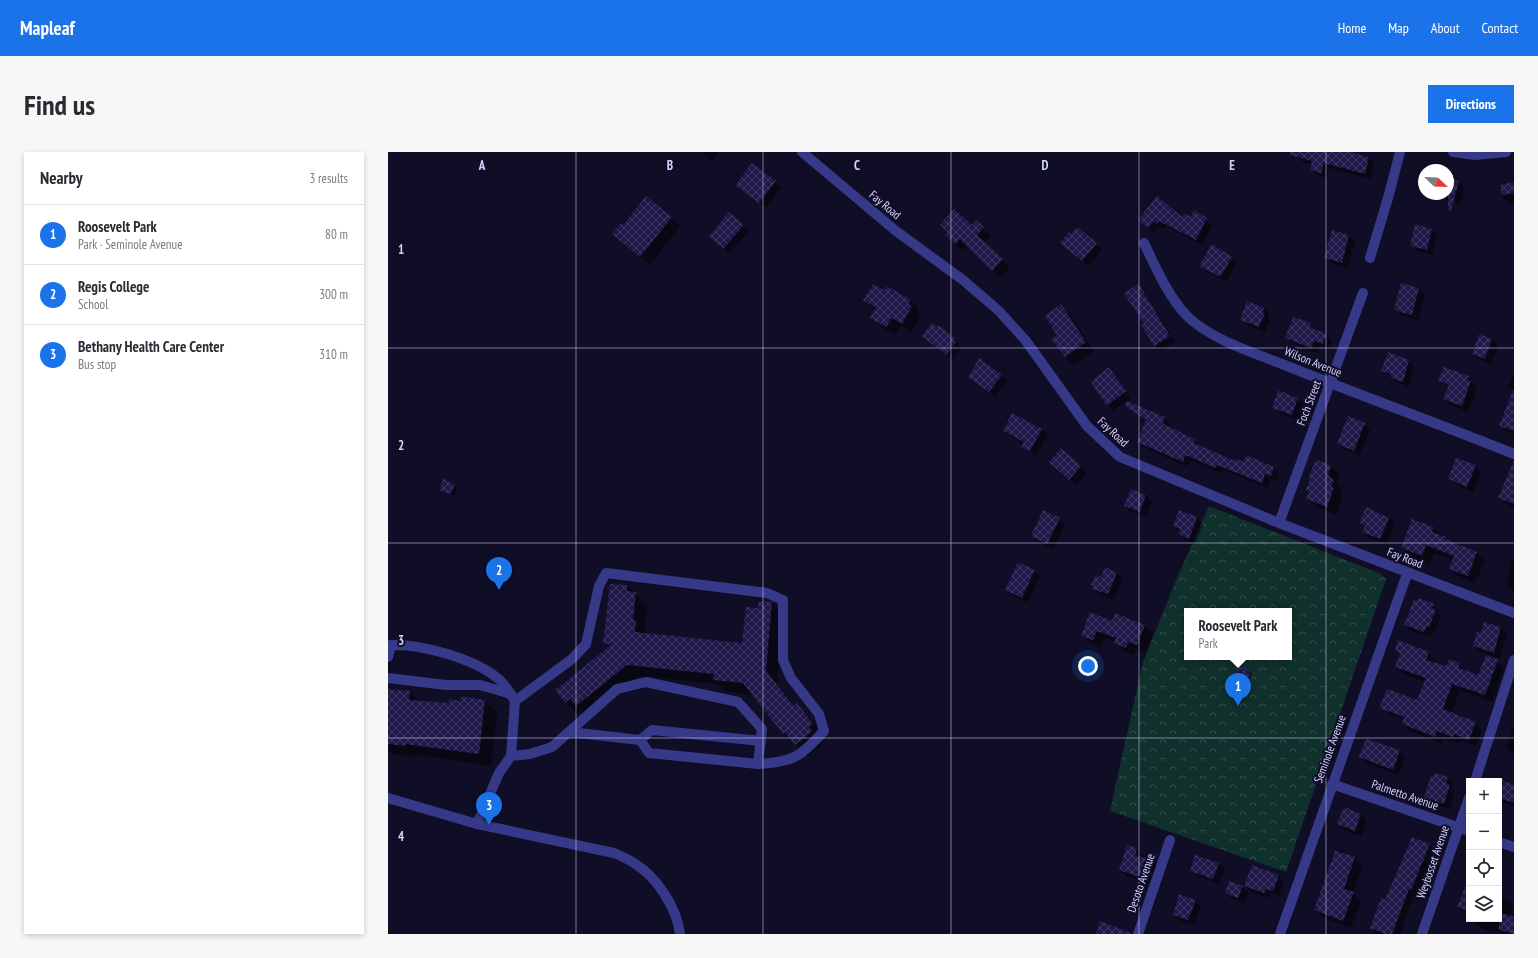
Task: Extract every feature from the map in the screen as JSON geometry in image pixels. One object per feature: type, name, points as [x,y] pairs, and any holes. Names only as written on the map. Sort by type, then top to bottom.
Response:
[{"type":"street","name":"Fay Road","points":[[802,152],[896,231],[963,280],[1000,311],[1026,341],[1087,426],[1120,457],[1407,574],[1514,613]]},
{"type":"street","points":[[1370,258],[1400,152]]},
{"type":"street","points":[[1453,152],[1475,156],[1506,152]]},
{"type":"street","name":"Wilson Avenue","points":[[1144,243],[1173,297],[1187,316],[1200,326],[1224,340],[1331,384],[1514,454]]},
{"type":"street","name":"Foch Street","points":[[1279,523],[1299,463],[1331,384],[1363,293]]},
{"type":"street","points":[[513,697],[572,659],[586,644],[599,586],[606,573],[767,593],[783,600],[783,660],[791,678],[819,714],[824,731],[804,752],[782,763],[758,764],[649,752],[640,740]]},
{"type":"street","name":"Seminole Avenue","points":[[1280,934],[1407,574]]},
{"type":"street","points":[[388,657],[390,645],[406,645],[475,664],[497,677],[513,697],[511,756],[499,773],[477,824]]},
{"type":"street","points":[[1476,778],[1514,660]]},
{"type":"street","points":[[388,678],[446,685],[480,685],[513,697]]},
{"type":"street","points":[[511,756],[530,754],[552,747],[617,689],[646,682],[738,702],[762,729],[758,764]]},
{"type":"street","points":[[570,732],[640,740],[652,730],[761,741]]},
{"type":"street","name":"Palmetto Avenue","points":[[1332,784],[1466,830]]},
{"type":"street","points":[[388,798],[477,824],[614,853],[635,863],[658,884],[679,921],[680,934]]},
{"type":"street","name":"Weybosset Avenue","points":[[1422,934],[1466,807]]},
{"type":"street","name":"Desoto Avenue","points":[[1138,934],[1170,840]]},
{"type":"street","points":[[1502,843],[1514,847]]},
{"type":"green space","points":[[1209,506],[1381,574],[1386,579],[1286,872],[1110,811],[1143,662],[1177,578]]},
{"type":"building","points":[[1290,152],[1350,152],[1369,157],[1365,174],[1324,163],[1321,173],[1310,170],[1312,161],[1290,155]]},
{"type":"building","points":[[752,163],[776,181],[759,203],[735,185]]},
{"type":"building","points":[[1454,180],[1459,181],[1454,200]]},
{"type":"building","points":[[1514,182],[1514,193],[1502,195],[1500,185]]},
{"type":"building","points":[[646,196],[672,217],[640,257],[612,234],[621,223],[623,225]]},
{"type":"building","points":[[1157,196],[1182,217],[1184,213],[1191,217],[1194,210],[1207,218],[1196,240],[1159,221],[1157,224],[1154,221],[1148,228],[1138,220]]},
{"type":"building","points":[[1448,200],[1454,200],[1451,211],[1448,210]]},
{"type":"building","points":[[954,209],[972,225],[976,220],[984,227],[977,235],[1003,259],[992,271],[960,239],[955,244],[945,235],[948,232],[940,225]]},
{"type":"building","points":[[729,212],[744,225],[723,249],[709,236]]},
{"type":"building","points":[[1415,224],[1432,229],[1427,250],[1410,246]]},
{"type":"building","points":[[1077,227],[1097,243],[1082,261],[1060,243],[1069,232],[1071,234]]},
{"type":"building","points":[[1332,230],[1349,235],[1342,263],[1324,258]]},
{"type":"building","points":[[1212,244],[1232,257],[1220,277],[1199,266]]},
{"type":"building","points":[[1401,283],[1419,288],[1412,315],[1394,310]]},
{"type":"building","points":[[873,284],[884,290],[887,286],[911,300],[908,304],[912,306],[902,324],[892,318],[886,327],[870,318],[876,308],[863,300]]},
{"type":"building","points":[[1139,284],[1170,336],[1154,346],[1141,325],[1144,324],[1124,293]]},
{"type":"building","points":[[1247,301],[1264,308],[1263,312],[1265,313],[1259,327],[1240,320]]},
{"type":"building","points":[[1061,304],[1086,342],[1065,357],[1051,339],[1057,335],[1045,316]]},
{"type":"building","points":[[1293,317],[1311,323],[1310,327],[1327,334],[1323,344],[1314,341],[1311,348],[1285,338]]},
{"type":"building","points":[[932,323],[937,327],[938,325],[955,338],[954,340],[956,342],[946,355],[922,336]]},
{"type":"building","points":[[1479,334],[1492,339],[1485,359],[1472,354]]},
{"type":"building","points":[[1388,352],[1409,360],[1403,382],[1390,377],[1391,374],[1381,371]]},
{"type":"building","points":[[979,358],[1002,375],[989,392],[968,377]]},
{"type":"building","points":[[1109,367],[1126,391],[1107,406],[1091,382]]},
{"type":"building","points":[[1444,367],[1469,376],[1467,380],[1471,381],[1462,406],[1443,399],[1449,385],[1438,380]]},
{"type":"building","points":[[1278,390],[1298,398],[1292,415],[1272,408]]},
{"type":"building","points":[[1514,390],[1514,431],[1499,426]]},
{"type":"building","points":[[1127,401],[1165,417],[1163,424],[1195,439],[1194,443],[1235,461],[1236,459],[1244,462],[1246,455],[1274,467],[1271,476],[1265,474],[1262,483],[1217,465],[1215,468],[1188,456],[1185,456],[1183,462],[1137,442],[1146,420],[1125,406]]},
{"type":"building","points":[[1012,413],[1042,429],[1030,451],[1021,447],[1024,442],[1003,431]]},
{"type":"building","points":[[1348,416],[1365,423],[1354,451],[1337,444]]},
{"type":"building","points":[[1061,448],[1081,466],[1069,480],[1049,462]]},
{"type":"building","points":[[1456,458],[1476,465],[1467,487],[1448,479]]},
{"type":"building","points":[[1318,460],[1331,466],[1328,475],[1334,480],[1331,487],[1334,488],[1327,507],[1306,499],[1309,491],[1306,490],[1310,479],[1308,478],[1315,462]]},
{"type":"building","points":[[1514,460],[1514,504],[1498,498]]},
{"type":"building","points":[[443,479],[455,484],[451,494],[439,490]]},
{"type":"building","points":[[1131,489],[1146,495],[1140,512],[1124,506]]},
{"type":"building","points":[[1366,507],[1389,518],[1380,539],[1362,532],[1365,526],[1359,523]]},
{"type":"building","points":[[1043,510],[1060,518],[1047,544],[1031,536]]},
{"type":"building","points":[[1179,510],[1197,517],[1189,539],[1178,534],[1180,529],[1173,526]]},
{"type":"building","points":[[1412,519],[1434,527],[1432,532],[1446,537],[1445,539],[1477,552],[1468,576],[1449,569],[1454,556],[1426,545],[1422,556],[1401,548]]},
{"type":"building","points":[[1018,562],[1035,570],[1022,598],[1005,590]]},
{"type":"building","points":[[1105,567],[1117,573],[1108,594],[1092,589],[1093,585],[1091,585],[1095,575],[1101,577]]},
{"type":"building","points":[[610,584],[627,585],[627,591],[636,592],[633,620],[636,620],[635,632],[742,643],[746,607],[758,608],[759,601],[772,602],[766,671],[794,706],[797,703],[813,724],[809,727],[812,731],[795,745],[785,732],[783,734],[743,683],[713,680],[714,674],[627,665],[576,706],[570,699],[565,703],[555,690],[611,645],[603,643]]},
{"type":"building","points":[[1419,598],[1434,604],[1432,608],[1436,610],[1429,627],[1427,626],[1424,632],[1404,625],[1414,600],[1417,601]]},
{"type":"building","points":[[1090,612],[1112,621],[1115,613],[1145,625],[1137,645],[1128,642],[1126,648],[1114,643],[1116,638],[1097,631],[1093,640],[1081,636]]},
{"type":"building","points":[[1484,622],[1501,627],[1494,653],[1473,646],[1477,631],[1481,632]]},
{"type":"building","points":[[1398,640],[1429,652],[1426,660],[1446,666],[1449,659],[1459,663],[1459,668],[1478,675],[1486,655],[1498,660],[1485,695],[1452,684],[1443,709],[1476,722],[1469,740],[1454,734],[1453,737],[1437,731],[1435,737],[1402,724],[1404,717],[1379,708],[1387,689],[1417,700],[1426,678],[1395,667],[1400,653],[1395,650]]},
{"type":"building","points":[[1238,667],[1250,670],[1247,685],[1235,682]]},
{"type":"building","points":[[388,689],[410,691],[409,700],[449,703],[449,699],[461,701],[461,696],[485,700],[479,754],[405,744],[405,746],[388,744]]},
{"type":"building","points":[[1366,739],[1400,750],[1393,770],[1359,757]]},
{"type":"building","points":[[1435,773],[1448,777],[1446,783],[1450,785],[1444,804],[1424,798],[1431,775],[1434,776]]},
{"type":"building","points":[[1502,780],[1514,785],[1514,803],[1502,799]]},
{"type":"building","points":[[1344,807],[1361,814],[1355,831],[1337,824]]},
{"type":"building","points":[[1412,837],[1430,844],[1411,890],[1409,889],[1392,934],[1385,934],[1370,928],[1381,898],[1385,900]]},
{"type":"building","points":[[1127,845],[1137,848],[1135,855],[1154,861],[1148,880],[1119,870]]},
{"type":"building","points":[[1335,851],[1355,857],[1344,889],[1354,892],[1343,921],[1314,910]]},
{"type":"building","points":[[1195,855],[1219,863],[1213,879],[1190,871]]},
{"type":"building","points":[[1252,865],[1279,875],[1273,891],[1266,889],[1264,893],[1244,886]]},
{"type":"building","points":[[1229,881],[1243,886],[1238,898],[1225,893]]},
{"type":"building","points":[[1466,884],[1466,911],[1457,907]]},
{"type":"building","points":[[1179,894],[1196,900],[1188,920],[1173,915]]},
{"type":"building","points":[[1502,913],[1514,917],[1514,934],[1499,930],[1499,922],[1502,922]]},
{"type":"building","points":[[1100,921],[1131,933],[1131,934],[1096,934]]},
{"type":"place","name":"Regis College","points":[[499,590]]},
{"type":"place","name":"Roosevelt Park","points":[[1238,706]]},
{"type":"place","name":"Bethany Health Care Center","points":[[489,825]]}]
